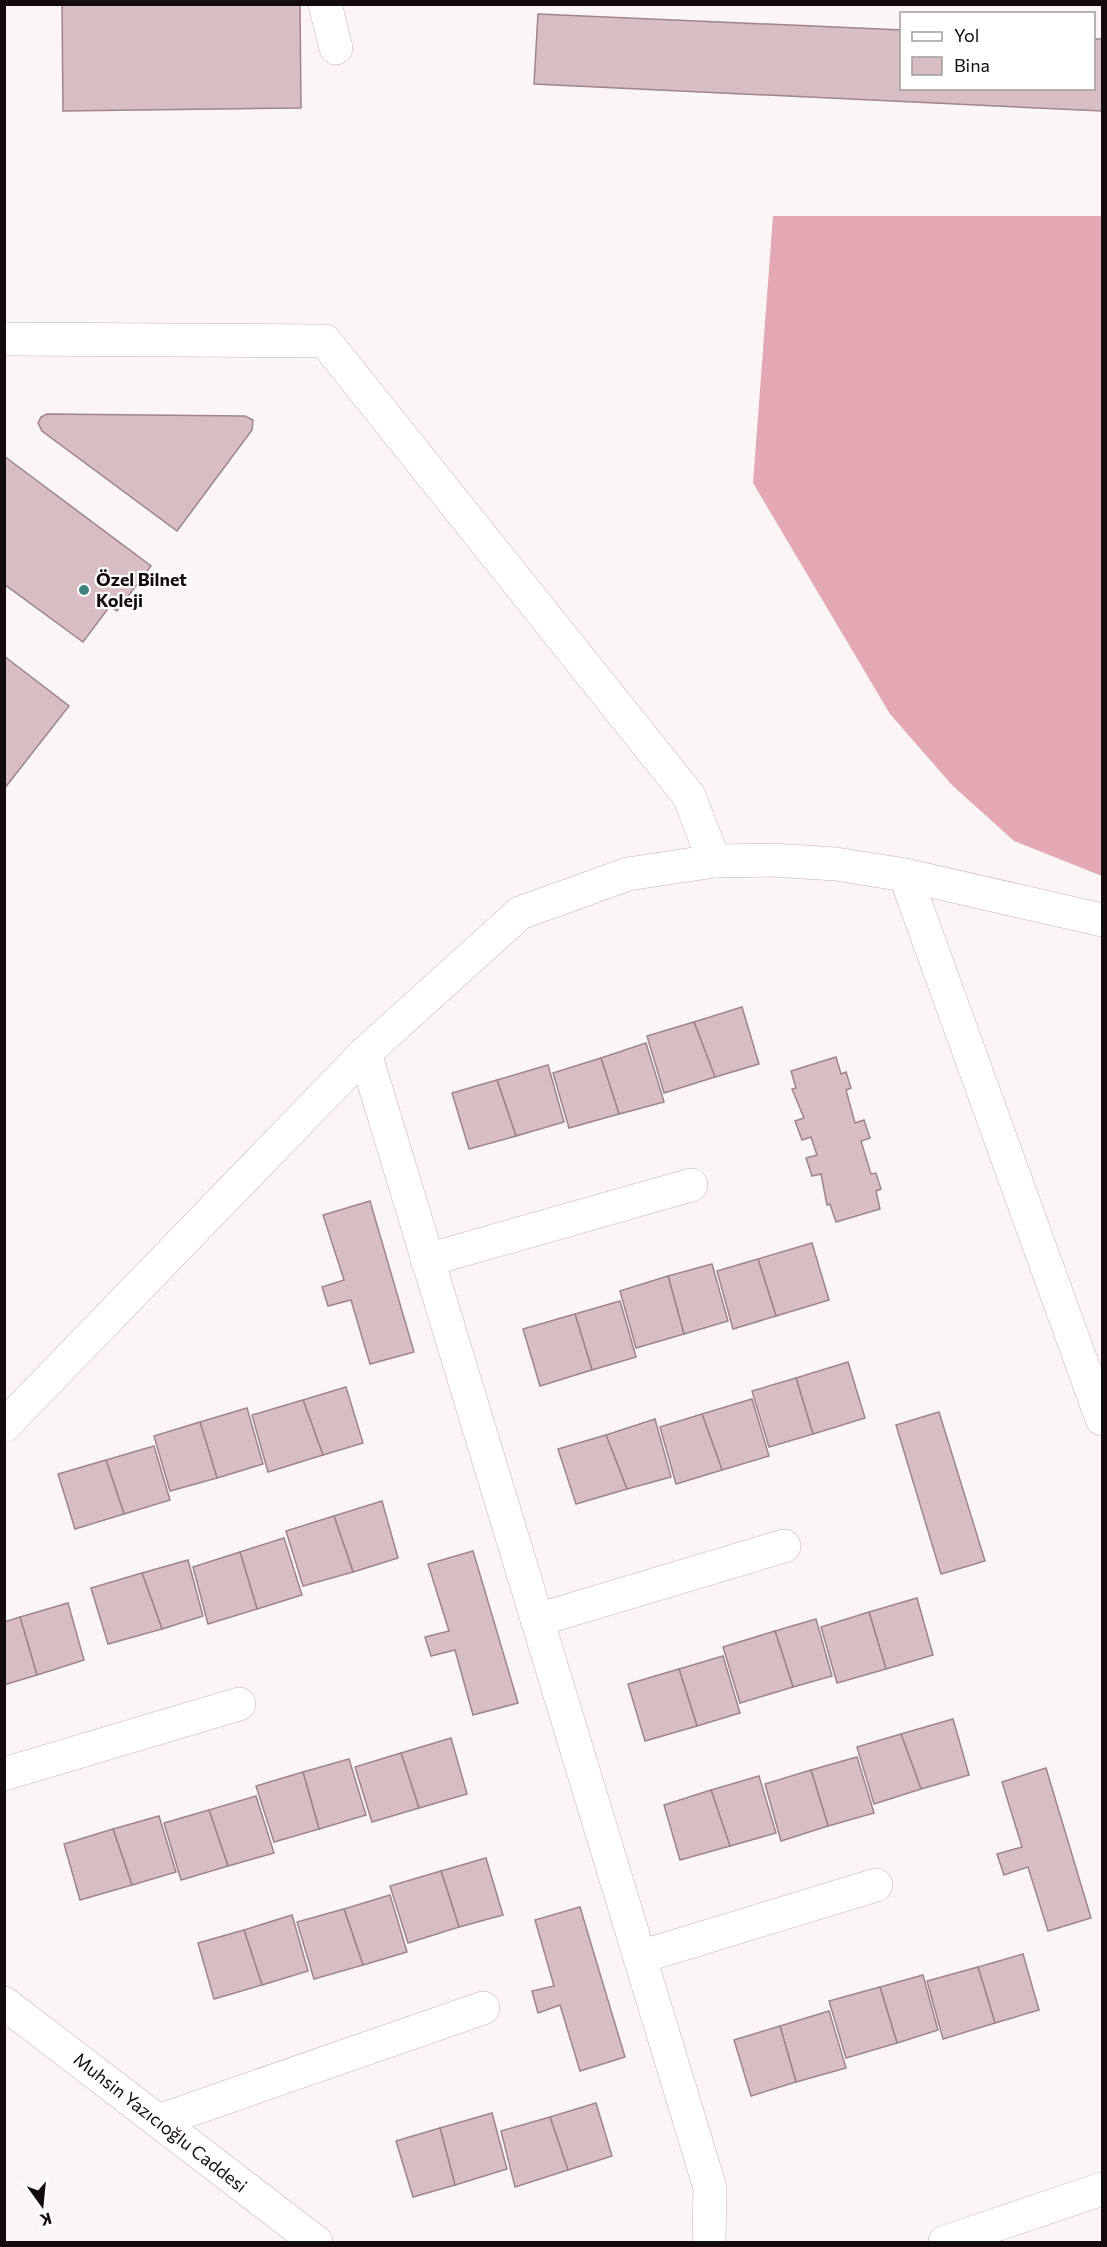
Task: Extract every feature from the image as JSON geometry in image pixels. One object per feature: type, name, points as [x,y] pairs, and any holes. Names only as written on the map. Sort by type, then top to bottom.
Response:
[{"type":"street","points":[[325,4],[336,48]]},
{"type":"street","points":[[4,339],[325,341],[688,796],[714,861]]},
{"type":"street","points":[[4,1426],[365,1053],[519,913],[628,874],[714,861],[794,861],[835,864],[905,875],[1102,920]]},
{"type":"street","points":[[905,875],[1102,1419]]},
{"type":"street","points":[[365,1053],[710,2187],[710,2242]]},
{"type":"street","points":[[427,1260],[691,1185]]},
{"type":"street","points":[[537,1620],[784,1546]]},
{"type":"street","points":[[4,1774],[239,1704]]},
{"type":"street","points":[[640,1957],[876,1885]]},
{"type":"street","name":"Muhsin Yazıcıoğlu Caddesi","points":[[4,2003],[316,2242]]},
{"type":"street","points":[[158,2121],[483,2008]]},
{"type":"street","points":[[945,2242],[1102,2189]]},
{"type":"shaded area","points":[[773,216],[1102,216],[1102,876],[1014,841],[952,785],[890,714],[753,483]]},
{"type":"building","points":[[62,4],[300,4],[301,108],[63,111]]},
{"type":"building","points":[[538,14],[900,30],[900,90],[1095,90],[1095,39],[1102,39],[1102,111],[534,84]]},
{"type":"building","points":[[47,414],[245,416],[253,420],[252,430],[177,531],[42,431],[38,423],[41,417]]},
{"type":"building","points":[[4,456],[151,566],[117,611],[110,606],[83,642],[4,584]]},
{"type":"building","points":[[4,656],[69,706],[4,789]]},
{"type":"building","points":[[742,1007],[759,1064],[715,1077],[694,1022]]},
{"type":"building","points":[[694,1022],[715,1077],[664,1093],[647,1036]]},
{"type":"building","points":[[646,1043],[664,1102],[619,1114],[601,1058]]},
{"type":"building","points":[[836,1057],[841,1074],[846,1072],[851,1088],[846,1090],[855,1123],[864,1120],[870,1138],[861,1141],[871,1174],[876,1173],[881,1189],[876,1191],[880,1209],[836,1222],[830,1204],[827,1205],[821,1174],[812,1176],[806,1158],[817,1155],[811,1137],[802,1140],[795,1121],[804,1118],[792,1089],[796,1088],[791,1071]]},
{"type":"building","points":[[601,1058],[619,1114],[569,1128],[553,1073]]},
{"type":"building","points":[[548,1065],[564,1122],[516,1136],[497,1080]]},
{"type":"building","points":[[497,1080],[516,1136],[469,1149],[452,1093]]},
{"type":"building","points":[[370,1201],[414,1352],[370,1364],[351,1300],[328,1306],[322,1287],[344,1280],[323,1215]]},
{"type":"building","points":[[812,1243],[829,1300],[776,1316],[758,1259]]},
{"type":"building","points":[[758,1259],[776,1316],[733,1329],[717,1271]]},
{"type":"building","points":[[712,1264],[728,1321],[684,1334],[668,1276]]},
{"type":"building","points":[[668,1276],[684,1334],[636,1348],[620,1291]]},
{"type":"building","points":[[620,1301],[636,1357],[592,1370],[575,1314]]},
{"type":"building","points":[[575,1314],[592,1370],[540,1386],[523,1329]]},
{"type":"building","points":[[848,1362],[865,1418],[813,1434],[796,1378]]},
{"type":"building","points":[[796,1378],[813,1434],[769,1447],[752,1391]]},
{"type":"building","points":[[346,1387],[363,1443],[323,1455],[303,1400]]},
{"type":"building","points":[[752,1399],[769,1456],[722,1470],[702,1414]]},
{"type":"building","points":[[303,1400],[323,1455],[268,1472],[252,1415]]},
{"type":"building","points":[[247,1408],[263,1464],[217,1478],[200,1422]]},
{"type":"building","points":[[939,1412],[985,1561],[941,1574],[896,1425]]},
{"type":"building","points":[[702,1414],[722,1470],[676,1484],[660,1427]]},
{"type":"building","points":[[655,1419],[671,1477],[627,1489],[606,1435]]},
{"type":"building","points":[[200,1422],[217,1478],[170,1491],[154,1436]]},
{"type":"building","points":[[606,1435],[627,1489],[576,1504],[558,1449]]},
{"type":"building","points":[[154,1446],[170,1500],[124,1514],[106,1460]]},
{"type":"building","points":[[106,1460],[124,1514],[75,1529],[58,1474]]},
{"type":"building","points":[[382,1501],[398,1558],[353,1572],[334,1516]]},
{"type":"building","points":[[334,1516],[353,1572],[303,1586],[286,1531]]},
{"type":"building","points":[[284,1538],[302,1595],[257,1609],[240,1552]]},
{"type":"building","points":[[473,1551],[518,1703],[473,1715],[455,1650],[431,1656],[425,1637],[449,1631],[428,1564]]},
{"type":"building","points":[[240,1552],[257,1609],[208,1624],[193,1567]]},
{"type":"building","points":[[188,1560],[203,1616],[162,1629],[142,1573]]},
{"type":"building","points":[[142,1573],[162,1629],[108,1644],[91,1588]]},
{"type":"building","points":[[917,1598],[933,1655],[886,1669],[869,1612]]},
{"type":"building","points":[[68,1603],[84,1660],[37,1675],[20,1617]]},
{"type":"building","points":[[869,1612],[886,1669],[837,1683],[821,1627]]},
{"type":"building","points":[[20,1617],[37,1675],[4,1685],[4,1622]]},
{"type":"building","points":[[816,1619],[832,1676],[793,1687],[775,1631]]},
{"type":"building","points":[[775,1631],[793,1687],[740,1703],[723,1647]]},
{"type":"building","points":[[723,1656],[740,1713],[697,1726],[679,1669]]},
{"type":"building","points":[[679,1669],[697,1726],[645,1741],[628,1684]]},
{"type":"building","points":[[953,1719],[969,1775],[921,1789],[901,1734]]},
{"type":"building","points":[[901,1734],[921,1789],[874,1804],[857,1747]]},
{"type":"building","points":[[451,1738],[467,1794],[419,1808],[401,1753]]},
{"type":"building","points":[[401,1753],[419,1808],[372,1822],[355,1767]]},
{"type":"building","points":[[857,1757],[874,1813],[828,1826],[811,1770]]},
{"type":"building","points":[[349,1759],[366,1815],[319,1829],[303,1772]]},
{"type":"building","points":[[1046,1768],[1091,1918],[1048,1931],[1028,1867],[1004,1875],[997,1854],[1022,1847],[1002,1782]]},
{"type":"building","points":[[811,1770],[828,1826],[781,1841],[765,1784]]},
{"type":"building","points":[[303,1772],[319,1829],[274,1842],[256,1786]]},
{"type":"building","points":[[759,1776],[776,1833],[730,1846],[711,1790]]},
{"type":"building","points":[[711,1790],[730,1846],[680,1860],[664,1805]]},
{"type":"building","points":[[256,1796],[274,1853],[228,1866],[209,1810]]},
{"type":"building","points":[[209,1810],[228,1866],[181,1880],[164,1823]]},
{"type":"building","points":[[159,1816],[176,1872],[132,1885],[113,1829]]},
{"type":"building","points":[[113,1829],[132,1885],[80,1900],[64,1844]]},
{"type":"building","points":[[486,1858],[503,1915],[459,1927],[441,1871]]},
{"type":"building","points":[[441,1871],[459,1927],[408,1943],[390,1886]]},
{"type":"building","points":[[390,1895],[407,1952],[363,1965],[344,1909]]},
{"type":"building","points":[[580,1907],[625,2057],[580,2071],[560,2005],[538,2013],[532,1991],[554,1986],[535,1920]]},
{"type":"building","points":[[344,1909],[363,1965],[314,1979],[297,1922]]},
{"type":"building","points":[[292,1915],[308,1971],[262,1985],[244,1930]]},
{"type":"building","points":[[244,1930],[262,1985],[214,1999],[198,1943]]},
{"type":"building","points":[[1023,1954],[1039,2010],[995,2023],[978,1967]]},
{"type":"building","points":[[978,1967],[995,2023],[943,2039],[927,1981]]},
{"type":"building","points":[[923,1975],[938,2030],[897,2043],[880,1987]]},
{"type":"building","points":[[880,1987],[897,2043],[846,2058],[829,2001]]},
{"type":"building","points":[[829,2011],[846,2068],[796,2082],[780,2026]]},
{"type":"building","points":[[780,2026],[796,2082],[751,2096],[734,2040]]},
{"type":"building","points":[[596,2103],[612,2156],[568,2170],[550,2117]]},
{"type":"building","points":[[492,2113],[507,2169],[455,2185],[440,2128]]},
{"type":"building","points":[[550,2117],[568,2170],[515,2187],[501,2131]]},
{"type":"building","points":[[440,2128],[455,2185],[413,2197],[396,2141]]},
{"type":"place","name":"Özel Bilnet Koleji","points":[[84,590]]}]
